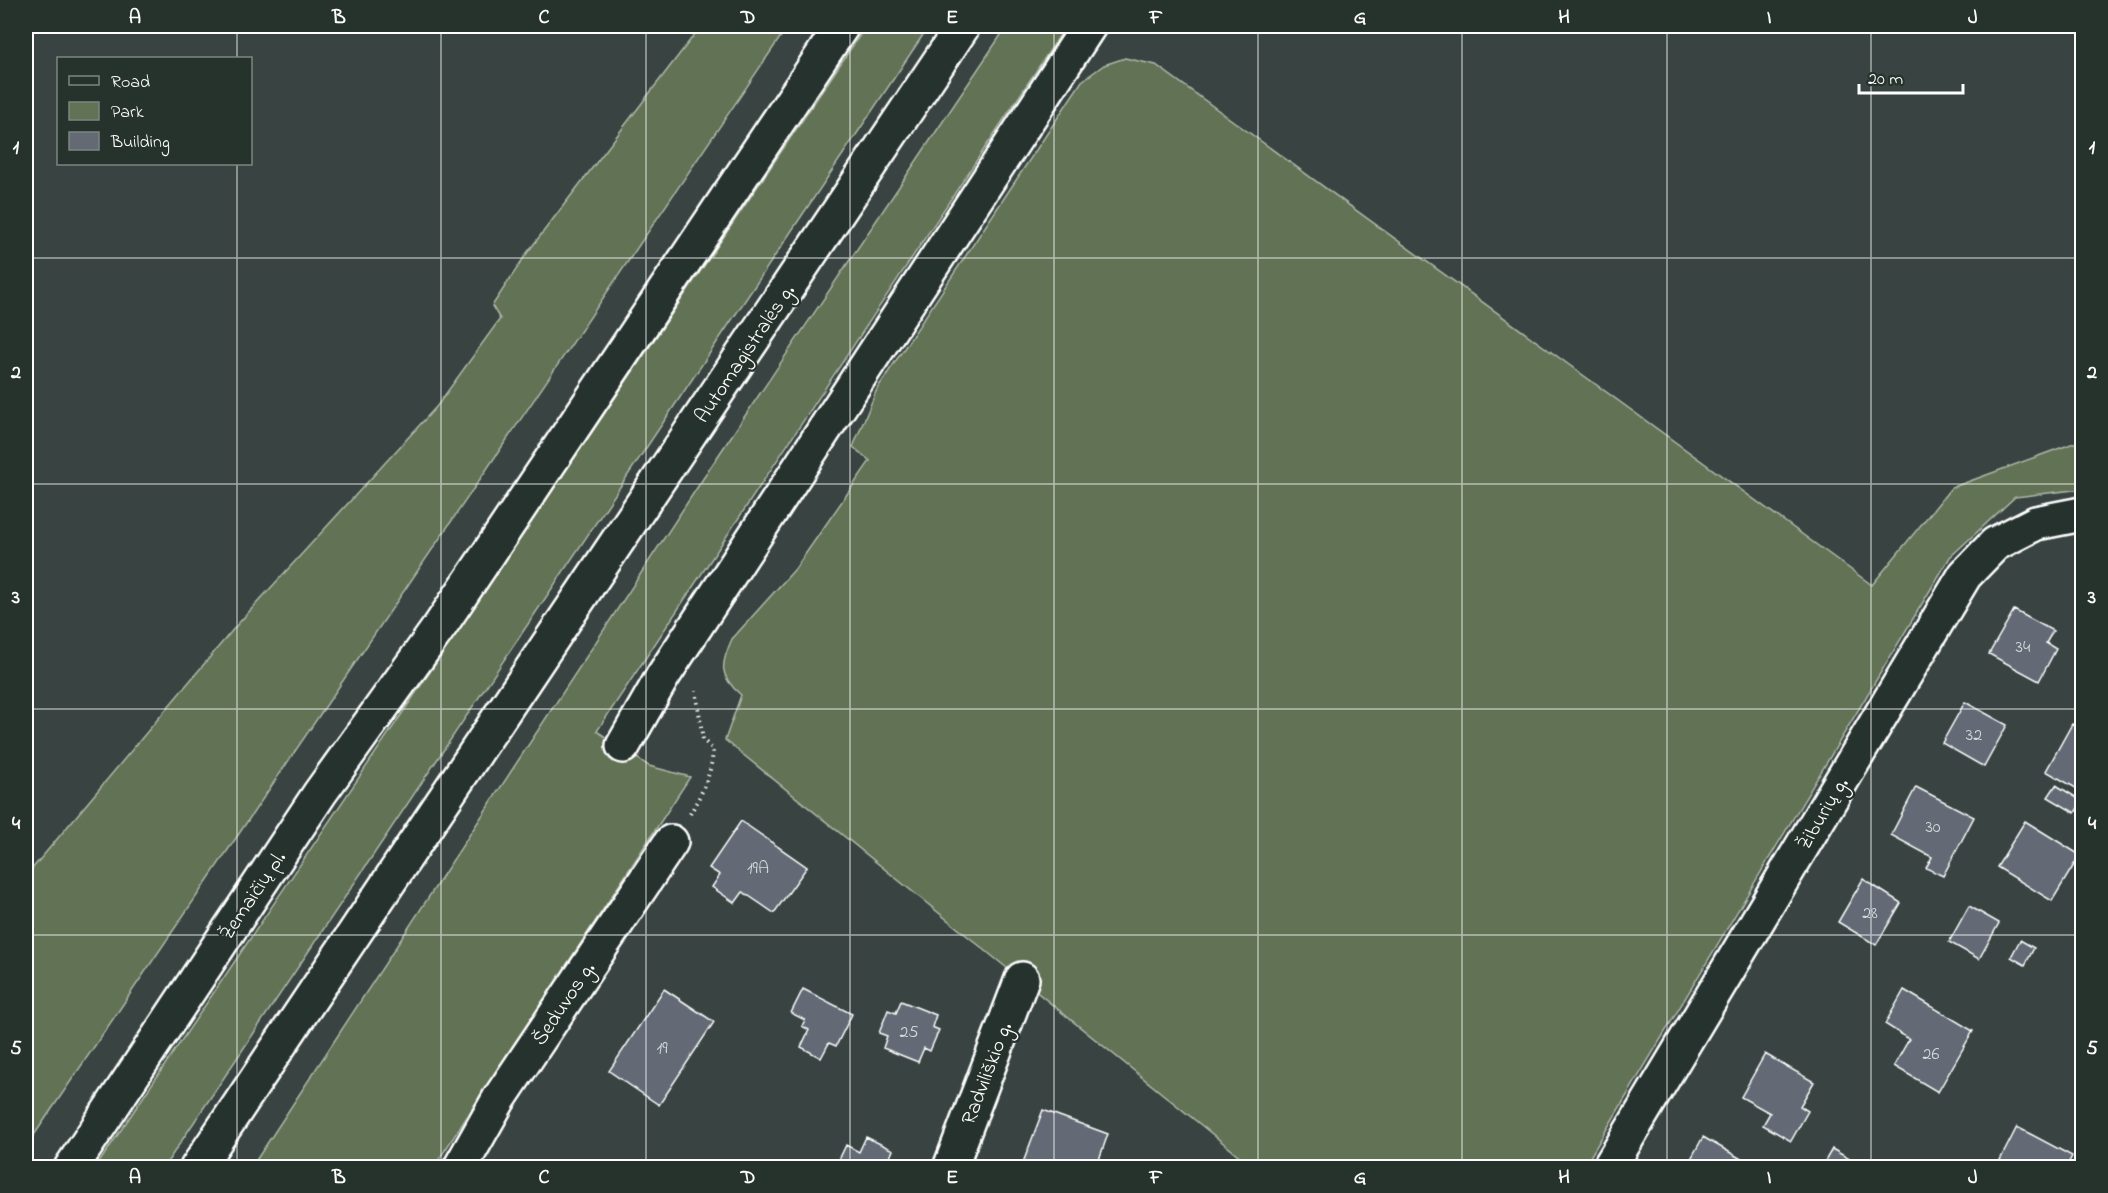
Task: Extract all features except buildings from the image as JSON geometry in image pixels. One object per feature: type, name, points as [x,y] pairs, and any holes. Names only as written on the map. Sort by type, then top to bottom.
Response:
[{"type":"main road","name":"Žemaičių pl.","points":[[71,1167],[320,793],[440,626],[842,26]]},
{"type":"main road","name":"Automagistralės g.","points":[[197,1167],[963,26]]},
{"type":"main road","points":[[623,746],[675,657],[1089,26]]},
{"type":"main road","name":"Žiburių g.","points":[[1609,1167],[1965,575],[1995,544],[2036,523],[2082,514]]},
{"type":"main road","name":"Šeduvos g.","points":[[460,1167],[499,1099],[671,842]]},
{"type":"main road","name":"Radviliškio g.","points":[[950,1167],[1022,979]]},
{"type":"path","points":[[671,842],[703,792],[709,775],[712,749],[703,740]]},
{"type":"green space","points":[[701,26],[788,26],[26,1147],[26,876],[236,626],[437,406],[500,319],[492,306],[527,253]]},
{"type":"green space","points":[[866,26],[929,26],[164,1167],[96,1167]]},
{"type":"green space","points":[[1007,26],[1066,26],[597,731],[649,766],[690,777],[434,1167],[251,1168],[710,468]]},
{"type":"green space","points":[[1125,58],[1156,65],[1872,585],[1951,488],[2082,440],[2082,489],[2015,497],[1950,557],[1584,1167],[1253,1167],[725,740],[741,695],[725,676],[724,663],[728,648],[732,639],[795,569],[870,461],[853,447],[877,389],[1082,81],[1104,65]]},
{"type":"green space","points":[[26,61],[29,194],[26,200]]}]
